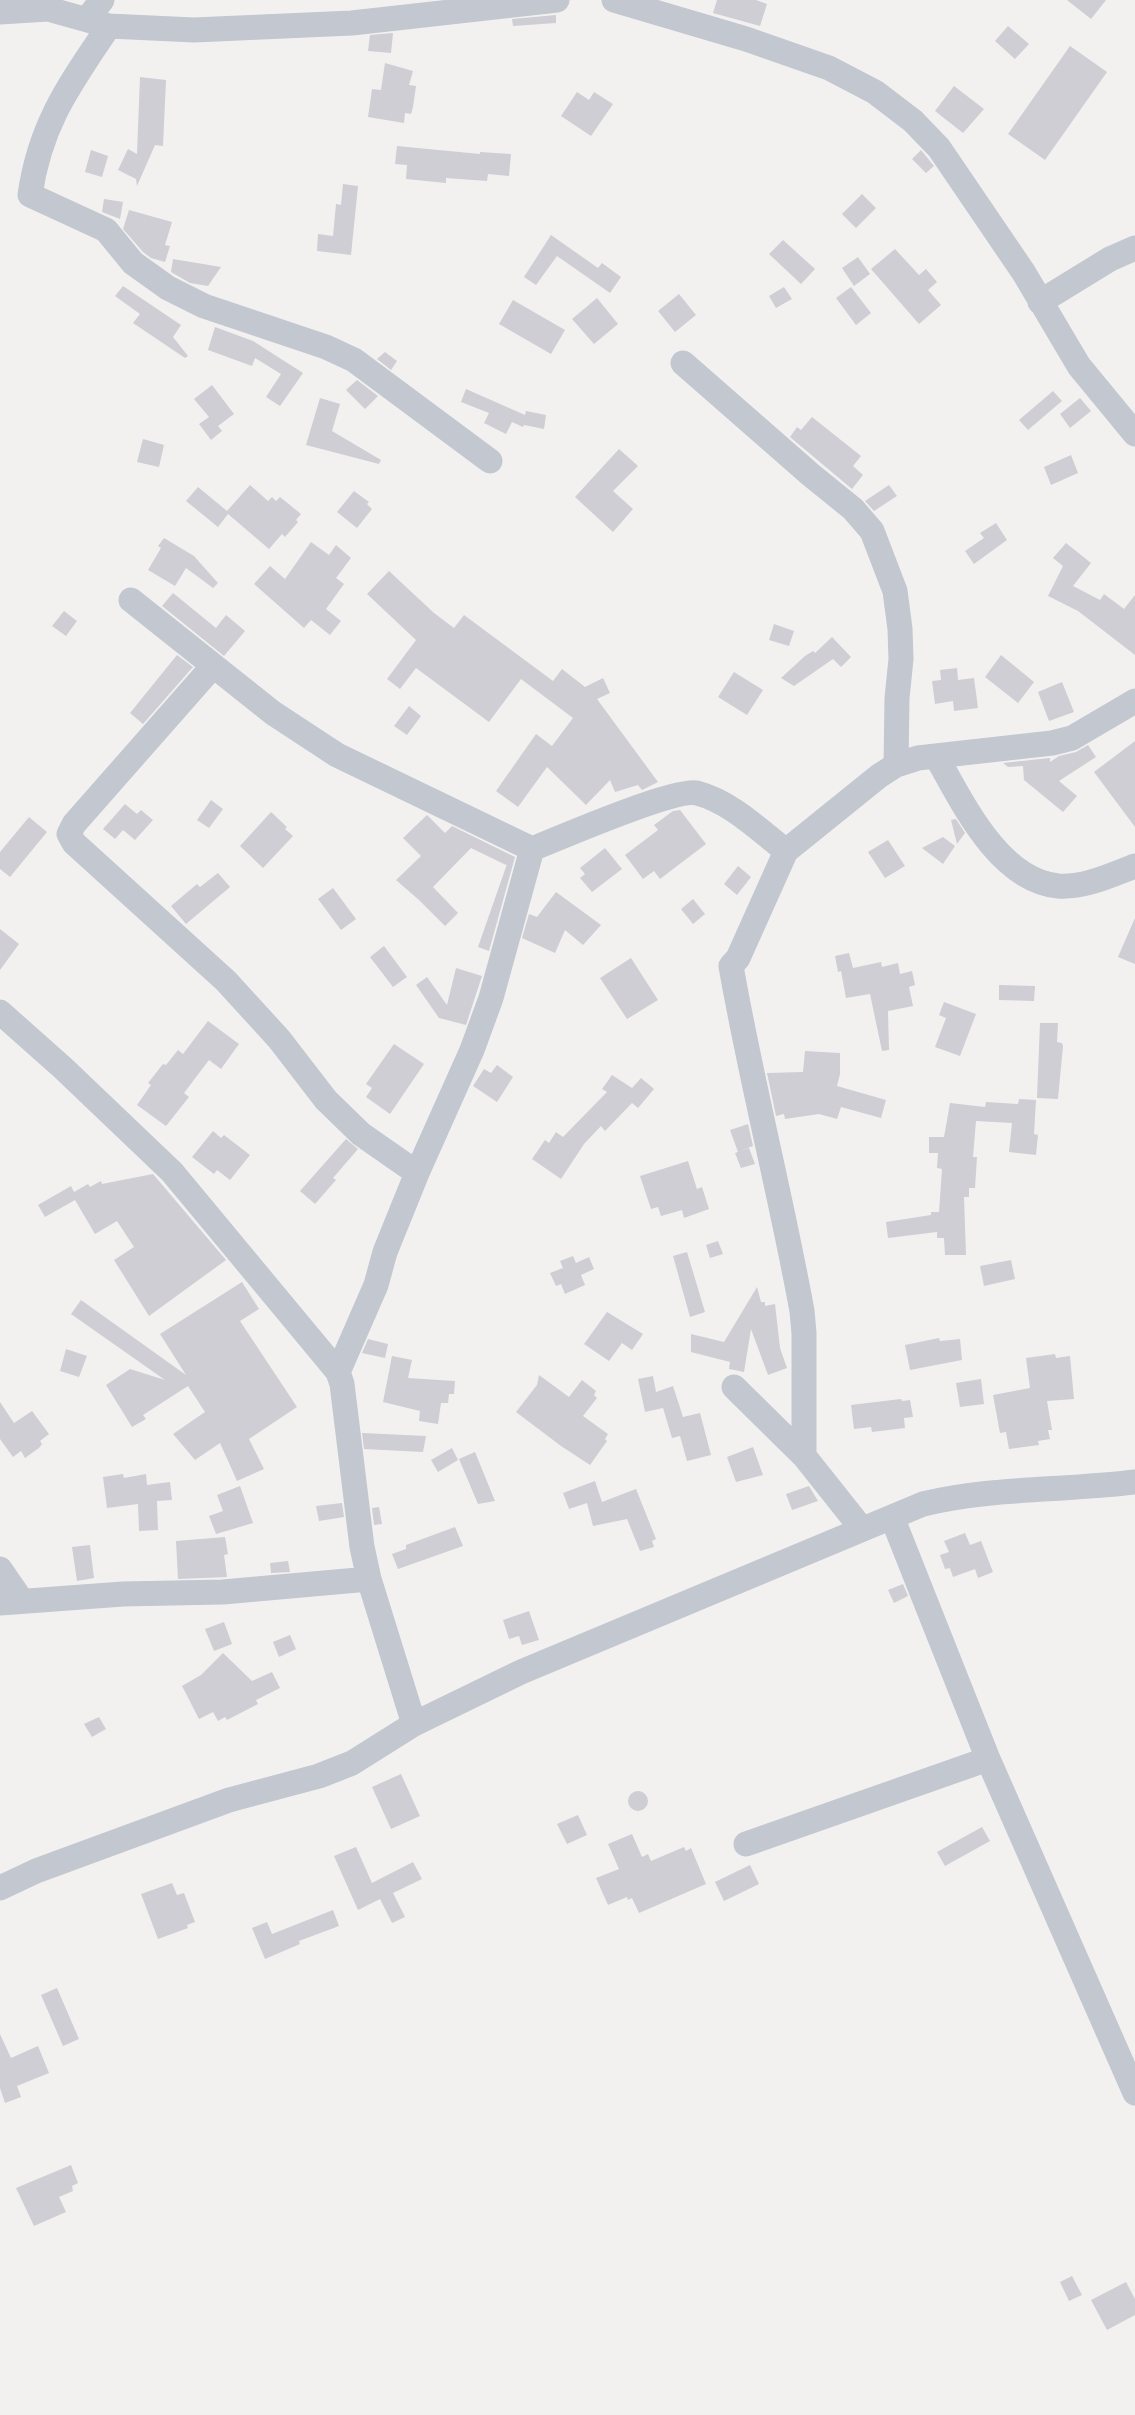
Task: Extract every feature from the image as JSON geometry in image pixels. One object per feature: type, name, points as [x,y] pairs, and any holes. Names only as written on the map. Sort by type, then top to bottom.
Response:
[{"type":"street","points":[[102,0],[98,23],[57,107],[34,164],[30,195],[106,230],[133,263],[175,292],[204,306],[326,347],[354,360],[490,461]]},
{"type":"street","points":[[0,12],[40,5],[98,23],[194,30],[352,23],[558,0]]},
{"type":"street","points":[[614,0],[687,11],[746,39],[829,68],[875,92],[913,121],[939,148],[1024,273],[1079,366],[1135,434]]},
{"type":"street","points":[[1040,302],[1110,259],[1135,248]]},
{"type":"street","points":[[683,363],[811,475],[854,509],[872,531],[895,591],[900,629],[901,659],[897,698],[896,765]]},
{"type":"street","points":[[131,600],[273,713],[336,755],[532,849],[625,812],[679,794],[694,792],[728,807],[786,851]]},
{"type":"street","points":[[213,666],[74,824],[69,834],[74,844],[226,981],[279,1039],[326,1100],[361,1134],[417,1173]]},
{"type":"street","points":[[804,1456],[804,1333],[802,1311],[772,1160],[744,1042],[731,966],[738,958],[786,851],[896,765],[936,756],[1059,742],[1072,738],[1135,701]]},
{"type":"street","points":[[936,756],[973,821],[1017,869],[1057,886],[1080,884],[1135,866]]},
{"type":"street","points":[[338,1372],[376,1285],[385,1252],[417,1173],[472,1050],[491,998],[532,849]]},
{"type":"street","points":[[0,1012],[76,1080],[172,1172],[338,1372],[342,1384],[362,1547],[369,1579],[414,1724]]},
{"type":"street","points":[[734,1386],[804,1456],[862,1529]]},
{"type":"street","points":[[0,1888],[36,1872],[229,1800],[319,1776],[352,1763],[414,1724],[521,1672],[923,1504],[985,1492],[1102,1486],[1135,1482]]},
{"type":"street","points":[[892,1517],[988,1759],[1135,2093]]},
{"type":"street","points":[[0,1569],[11,1602],[123,1594],[222,1592],[369,1579]]},
{"type":"street","points":[[746,1844],[988,1759]]},
{"type":"building","points":[[717,0],[756,0],[767,4],[760,26],[713,13]]},
{"type":"building","points":[[1067,0],[1106,0],[1091,19]]},
{"type":"building","points":[[556,15],[556,23],[513,26],[512,19]]},
{"type":"building","points":[[1008,26],[1029,44],[1015,59],[995,41]]},
{"type":"building","points":[[393,33],[391,53],[368,51],[370,35]]},
{"type":"building","points":[[1070,46],[1107,72],[1045,160],[1008,134]]},
{"type":"building","points":[[385,63],[413,71],[409,85],[416,86],[413,107],[411,114],[405,113],[404,123],[368,117],[372,89],[381,90]]},
{"type":"building","points":[[140,77],[166,80],[163,146],[155,145],[137,186],[136,179],[118,170],[128,149],[137,154]]},
{"type":"building","points":[[954,86],[984,109],[963,133],[935,111]]},
{"type":"building","points":[[577,92],[589,100],[594,92],[613,104],[591,136],[561,116]]},
{"type":"building","points":[[397,146],[480,154],[480,152],[511,154],[509,176],[488,174],[487,181],[446,178],[446,183],[406,179],[407,165],[395,164]]},
{"type":"building","points":[[91,150],[108,156],[102,177],[85,172]]},
{"type":"building","points":[[921,150],[934,166],[926,173],[912,159]]},
{"type":"building","points":[[343,184],[358,186],[351,255],[317,251],[318,234],[333,236],[336,204],[341,205]]},
{"type":"building","points":[[862,194],[876,208],[856,228],[842,214]]},
{"type":"building","points":[[104,199],[123,202],[120,219],[102,212]]},
{"type":"building","points":[[129,210],[172,222],[165,245],[170,246],[165,262],[151,258],[143,252],[123,229]]},
{"type":"building","points":[[551,235],[598,268],[602,263],[621,277],[610,293],[557,256],[536,285],[524,277]]},
{"type":"building","points":[[783,240],[815,269],[801,284],[769,254]]},
{"type":"building","points":[[895,249],[919,275],[926,269],[937,282],[928,290],[941,305],[919,324],[871,269]]},
{"type":"building","points":[[858,257],[870,274],[854,286],[842,268]]},
{"type":"building","points":[[173,259],[221,267],[208,286],[190,283],[171,272]]},
{"type":"building","points":[[123,286],[181,325],[173,337],[188,356],[185,358],[133,323],[140,314],[115,296]]},
{"type":"building","points":[[784,287],[792,299],[776,308],[769,296]]},
{"type":"building","points":[[851,287],[871,313],[856,325],[836,298]]},
{"type":"building","points":[[679,294],[696,315],[675,332],[658,311]]},
{"type":"building","points":[[597,298],[618,324],[594,344],[572,319]]},
{"type":"building","points":[[513,300],[565,330],[551,354],[499,324]]},
{"type":"building","points":[[215,327],[253,341],[303,373],[280,406],[266,397],[281,374],[255,358],[252,366],[208,350]]},
{"type":"building","points":[[385,352],[397,361],[391,370],[377,359]]},
{"type":"building","points":[[357,380],[378,396],[365,409],[346,390]]},
{"type":"building","points":[[212,385],[234,414],[218,426],[222,431],[211,440],[199,424],[209,417],[194,399]]},
{"type":"building","points":[[466,389],[525,415],[526,411],[546,415],[544,429],[524,425],[523,427],[512,422],[506,434],[484,423],[489,413],[461,402]]},
{"type":"building","points":[[1053,391],[1062,401],[1028,430],[1019,420]]},
{"type":"building","points":[[320,398],[340,404],[332,431],[381,460],[379,464],[306,445]]},
{"type":"building","points":[[1080,398],[1091,411],[1070,428],[1060,414]]},
{"type":"building","points":[[812,417],[861,456],[853,466],[863,475],[852,489],[790,437],[797,427],[801,430]]},
{"type":"building","points":[[143,439],[164,445],[159,467],[137,462]]},
{"type":"building","points":[[619,449],[638,466],[613,491],[633,509],[613,532],[575,497]]},
{"type":"building","points":[[1071,455],[1078,473],[1051,485],[1044,467]]},
{"type":"building","points":[[250,485],[268,501],[272,497],[276,501],[280,497],[301,514],[296,520],[298,522],[285,537],[282,534],[269,549],[228,514],[218,527],[186,501],[198,487],[227,511]]},
{"type":"building","points":[[889,485],[897,496],[874,511],[865,501]]},
{"type":"building","points":[[354,491],[369,502],[367,504],[372,509],[357,528],[337,512]]},
{"type":"building","points":[[996,523],[1007,540],[974,564],[965,551],[984,538],[980,533]]},
{"type":"building","points":[[164,538],[194,556],[218,583],[213,588],[186,568],[175,586],[148,570],[161,548],[158,546]]},
{"type":"building","points":[[311,542],[329,555],[336,545],[351,558],[336,578],[344,584],[326,609],[341,621],[330,635],[311,620],[304,628],[254,584],[270,566],[285,579]]},
{"type":"building","points":[[1066,543],[1091,563],[1073,586],[1100,600],[1104,594],[1124,609],[1135,595],[1135,655],[1078,611],[1048,596],[1063,566],[1053,558]]},
{"type":"building","points":[[389,571],[434,613],[454,628],[464,615],[553,681],[562,669],[585,687],[603,678],[610,693],[597,699],[658,782],[642,790],[638,785],[615,792],[610,780],[586,805],[547,767],[518,807],[496,791],[536,734],[552,746],[573,718],[521,679],[489,722],[416,668],[400,689],[387,679],[416,640],[367,594]]},
{"type":"building","points":[[173,593],[216,628],[226,615],[245,631],[224,656],[162,606]]},
{"type":"building","points":[[64,611],[77,621],[66,636],[52,626]]},
{"type":"building","points":[[774,624],[794,631],[789,646],[769,640]]},
{"type":"building","points":[[832,637],[851,657],[841,667],[833,659],[794,686],[781,678],[805,656],[813,651],[815,653]]},
{"type":"building","points":[[177,655],[193,667],[143,724],[130,713]]},
{"type":"building","points":[[1001,655],[1034,682],[1018,703],[985,677]]},
{"type":"building","points":[[957,668],[958,680],[974,678],[978,708],[954,711],[953,701],[935,704],[932,681],[941,680],[940,670]]},
{"type":"building","points":[[734,672],[763,690],[747,715],[718,697]]},
{"type":"building","points":[[1062,682],[1074,712],[1049,721],[1038,692]]},
{"type":"building","points":[[409,706],[421,716],[407,735],[394,726]]},
{"type":"building","points":[[1135,741],[1135,827],[1094,772]]},
{"type":"building","points":[[1088,745],[1096,757],[1059,781],[1077,796],[1063,812],[1024,780],[1023,766],[1008,767],[1003,763],[1050,758],[1050,762],[1059,756],[1076,752]]},
{"type":"building","points":[[211,800],[223,809],[209,828],[197,820]]},
{"type":"building","points":[[125,804],[137,814],[141,810],[153,820],[135,840],[123,830],[115,839],[103,829]]},
{"type":"building","points":[[680,810],[706,844],[660,879],[654,871],[643,879],[625,855],[658,830],[654,825],[673,811]]},
{"type":"building","points":[[271,812],[287,827],[285,829],[293,836],[263,868],[240,846]]},
{"type":"building","points":[[427,815],[445,833],[452,826],[515,857],[489,951],[478,947],[507,864],[471,848],[433,887],[458,913],[445,926],[396,880],[421,856],[403,838]]},
{"type":"building","points":[[29,817],[47,832],[10,877],[0,869],[0,852]]},
{"type":"building","points":[[956,819],[965,833],[957,844],[951,820]]},
{"type":"building","points":[[943,837],[955,846],[943,864],[922,848]]},
{"type":"building","points":[[888,840],[905,866],[885,878],[868,852]]},
{"type":"building","points":[[605,848],[622,869],[592,892],[580,878],[585,874],[580,868]]},
{"type":"building","points":[[738,866],[751,877],[737,895],[724,884]]},
{"type":"building","points":[[218,873],[230,887],[186,924],[171,906],[197,884],[200,887]]},
{"type":"building","points":[[333,888],[356,919],[341,930],[318,899]]},
{"type":"building","points":[[556,892],[601,925],[583,945],[565,930],[555,953],[522,938],[529,914],[537,917]]},
{"type":"building","points":[[693,899],[705,914],[693,924],[681,909]]},
{"type":"building","points":[[1135,918],[1135,964],[1118,957]]},
{"type":"building","points":[[0,929],[19,944],[0,970]]},
{"type":"building","points":[[384,946],[407,977],[393,987],[370,957]]},
{"type":"building","points":[[849,953],[853,968],[881,962],[882,967],[898,963],[900,974],[912,971],[915,985],[909,987],[913,1006],[888,1011],[889,1050],[882,1051],[870,994],[846,998],[841,971],[838,972],[835,956]]},
{"type":"building","points":[[631,958],[658,1000],[627,1019],[600,978]]},
{"type":"building","points":[[456,968],[482,976],[466,1025],[439,1018],[416,985],[427,977],[447,1005]]},
{"type":"building","points":[[999,985],[1035,986],[1034,1001],[999,1000]]},
{"type":"building","points":[[944,1002],[976,1014],[960,1056],[935,1047],[946,1018],[939,1015]]},
{"type":"building","points":[[208,1021],[239,1044],[221,1069],[209,1060],[184,1093],[189,1097],[166,1126],[137,1105],[151,1085],[148,1083],[163,1064],[166,1065],[178,1050],[183,1054]]},
{"type":"building","points":[[1040,1023],[1058,1023],[1057,1042],[1062,1043],[1063,1046],[1058,1099],[1037,1098]]},
{"type":"building","points":[[394,1044],[424,1064],[390,1114],[366,1097],[372,1088],[366,1084]]},
{"type":"building","points":[[805,1051],[840,1053],[840,1074],[837,1086],[886,1100],[881,1118],[841,1107],[837,1119],[819,1114],[785,1119],[784,1114],[776,1116],[767,1073],[803,1072]]},
{"type":"building","points":[[497,1065],[513,1077],[497,1102],[473,1086],[484,1069],[491,1073]]},
{"type":"building","points":[[612,1075],[632,1088],[641,1078],[654,1089],[638,1108],[632,1103],[605,1131],[601,1126],[584,1144],[561,1179],[532,1159],[545,1140],[549,1143],[556,1132],[563,1137],[607,1092],[602,1089]]},
{"type":"building","points":[[1019,1099],[1036,1100],[1034,1134],[1038,1135],[1036,1155],[1009,1152],[1012,1123],[976,1121],[973,1157],[977,1157],[975,1188],[969,1188],[969,1197],[964,1197],[966,1255],[945,1255],[944,1238],[937,1238],[937,1232],[888,1238],[886,1222],[939,1212],[942,1169],[937,1168],[938,1153],[929,1153],[929,1137],[944,1137],[950,1103],[985,1107],[986,1102],[1018,1104]]},
{"type":"building","points":[[748,1124],[753,1146],[738,1152],[730,1130]]},
{"type":"building","points":[[213,1131],[221,1138],[224,1135],[250,1155],[230,1180],[217,1170],[214,1174],[192,1157]]},
{"type":"building","points":[[346,1139],[358,1149],[333,1178],[336,1180],[315,1204],[300,1191]]},
{"type":"building","points":[[749,1148],[755,1164],[741,1168],[735,1153]]},
{"type":"building","points":[[688,1161],[697,1189],[702,1187],[709,1209],[684,1218],[682,1210],[661,1216],[658,1207],[651,1209],[640,1176]]},
{"type":"building","points":[[153,1174],[226,1260],[149,1316],[114,1260],[134,1247],[117,1221],[95,1234],[75,1200],[45,1217],[38,1205],[71,1186],[74,1192],[88,1184],[90,1187],[101,1181],[102,1184]]},
{"type":"building","points":[[718,1241],[723,1254],[710,1258],[706,1245]]},
{"type":"building","points":[[687,1252],[705,1312],[690,1317],[673,1256]]},
{"type":"building","points":[[573,1256],[576,1263],[589,1257],[594,1269],[581,1275],[585,1285],[565,1294],[561,1284],[556,1286],[550,1273],[563,1268],[560,1261]]},
{"type":"building","points":[[1011,1260],[1015,1279],[984,1286],[980,1266]]},
{"type":"building","points":[[242,1282],[259,1309],[240,1321],[297,1407],[249,1439],[264,1469],[237,1481],[220,1443],[195,1460],[173,1434],[205,1412],[188,1386],[143,1415],[146,1419],[132,1427],[106,1385],[130,1369],[165,1380],[71,1314],[81,1300],[186,1375],[160,1334]]},
{"type":"building","points":[[757,1287],[761,1302],[765,1302],[765,1306],[775,1304],[780,1348],[787,1368],[768,1375],[751,1329],[744,1372],[729,1369],[730,1362],[691,1352],[691,1334],[724,1342]]},
{"type":"building","points":[[607,1312],[643,1334],[632,1350],[622,1343],[609,1361],[584,1344]]},
{"type":"building","points":[[939,1338],[940,1341],[960,1339],[962,1360],[910,1370],[905,1345]]},
{"type":"building","points":[[368,1339],[388,1344],[385,1358],[362,1353]]},
{"type":"building","points":[[66,1349],[87,1356],[79,1377],[60,1371]]},
{"type":"building","points":[[1055,1354],[1056,1358],[1070,1356],[1074,1399],[1047,1401],[1052,1430],[1048,1430],[1050,1439],[1038,1441],[1039,1445],[1009,1449],[1006,1432],[1000,1433],[993,1395],[1030,1388],[1026,1358]]},
{"type":"building","points":[[392,1356],[412,1360],[408,1378],[455,1381],[454,1394],[449,1394],[448,1403],[441,1403],[438,1424],[419,1421],[420,1411],[383,1402]]},
{"type":"building","points":[[539,1375],[569,1397],[582,1380],[596,1391],[594,1395],[597,1398],[583,1416],[608,1434],[605,1439],[607,1441],[590,1465],[516,1412],[537,1385]]},
{"type":"building","points":[[653,1376],[656,1392],[673,1386],[683,1417],[700,1413],[711,1455],[687,1461],[680,1436],[672,1438],[663,1408],[645,1412],[638,1379]]},
{"type":"building","points":[[981,1379],[984,1404],[960,1407],[956,1383]]},
{"type":"building","points":[[901,1399],[902,1401],[910,1400],[913,1417],[904,1418],[905,1428],[872,1432],[871,1427],[854,1429],[851,1405]]},
{"type":"building","points":[[0,1402],[14,1423],[32,1411],[49,1434],[40,1441],[42,1444],[39,1448],[25,1458],[21,1451],[13,1457],[0,1439]]},
{"type":"building","points":[[362,1433],[426,1436],[423,1452],[364,1449]]},
{"type":"building","points":[[753,1447],[763,1475],[736,1482],[727,1457]]},
{"type":"building","points":[[452,1448],[458,1460],[438,1472],[431,1460]]},
{"type":"building","points":[[475,1452],[495,1501],[478,1504],[459,1459]]},
{"type":"building","points":[[123,1474],[124,1478],[146,1474],[147,1485],[170,1482],[172,1500],[157,1501],[158,1530],[139,1531],[138,1504],[107,1508],[103,1477]]},
{"type":"building","points":[[595,1481],[602,1502],[636,1489],[656,1539],[652,1541],[654,1547],[640,1551],[627,1519],[593,1526],[587,1503],[569,1509],[563,1493]]},
{"type":"building","points":[[240,1486],[253,1523],[216,1534],[209,1516],[223,1511],[217,1495]]},
{"type":"building","points":[[809,1486],[818,1501],[792,1510],[786,1494]]},
{"type":"building","points":[[342,1503],[344,1517],[319,1521],[316,1506]]},
{"type":"building","points":[[379,1507],[382,1524],[374,1525],[372,1508]]},
{"type":"building","points":[[455,1527],[463,1546],[398,1569],[392,1554],[406,1549],[406,1545]]},
{"type":"building","points":[[965,1533],[970,1545],[981,1541],[993,1572],[978,1578],[975,1569],[953,1577],[950,1568],[945,1569],[940,1555],[949,1552],[944,1541]]},
{"type":"building","points":[[225,1537],[228,1554],[224,1555],[227,1577],[178,1579],[176,1541]]},
{"type":"building","points":[[90,1545],[94,1578],[77,1581],[72,1547]]},
{"type":"building","points":[[288,1561],[290,1572],[271,1573],[270,1563]]},
{"type":"building","points":[[903,1584],[908,1596],[894,1603],[888,1590]]},
{"type":"building","points":[[529,1611],[539,1640],[522,1645],[519,1636],[509,1639],[503,1620]]},
{"type":"building","points":[[224,1622],[232,1644],[214,1651],[205,1629]]},
{"type":"building","points":[[290,1635],[296,1649],[279,1657],[273,1642]]},
{"type":"building","points":[[223,1653],[252,1681],[272,1672],[280,1688],[256,1700],[258,1704],[227,1720],[225,1717],[218,1721],[213,1712],[199,1719],[182,1686],[201,1675]]},
{"type":"building","points":[[99,1717],[106,1729],[92,1737],[84,1724]]},
{"type":"building","points":[[401,1774],[420,1816],[391,1829],[372,1787]]},
{"type":"building","points":[[638,1791],[645,1794],[648,1801],[645,1808],[638,1811],[631,1808],[628,1801],[631,1794]]},
{"type":"building","points":[[578,1815],[587,1835],[567,1844],[557,1824]]},
{"type":"building","points":[[982,1827],[990,1841],[945,1866],[937,1852]]},
{"type":"building","points":[[632,1834],[642,1857],[648,1854],[651,1861],[684,1847],[686,1851],[691,1848],[706,1884],[639,1913],[632,1898],[628,1900],[627,1897],[608,1905],[596,1878],[619,1869],[608,1844]]},
{"type":"building","points":[[356,1847],[372,1883],[413,1862],[422,1879],[393,1893],[405,1917],[392,1923],[380,1899],[358,1910],[334,1856]]},
{"type":"building","points":[[750,1865],[759,1884],[724,1901],[715,1882]]},
{"type":"building","points":[[172,1883],[177,1895],[184,1893],[195,1922],[187,1925],[188,1928],[158,1939],[141,1894]]},
{"type":"building","points":[[333,1910],[339,1926],[299,1941],[300,1944],[265,1959],[252,1928],[267,1922],[272,1934]]},
{"type":"building","points":[[57,1988],[79,2039],[63,2046],[41,1995]]},
{"type":"building","points":[[0,2034],[11,2058],[38,2046],[49,2073],[17,2086],[21,2097],[5,2103],[0,2088]]},
{"type":"building","points":[[71,2165],[78,2183],[72,2186],[73,2191],[59,2197],[66,2212],[34,2226],[16,2188]]},
{"type":"building","points":[[1072,2276],[1082,2295],[1069,2301],[1060,2282]]},
{"type":"building","points":[[1126,2282],[1135,2299],[1135,2315],[1107,2330],[1091,2300]]}]
